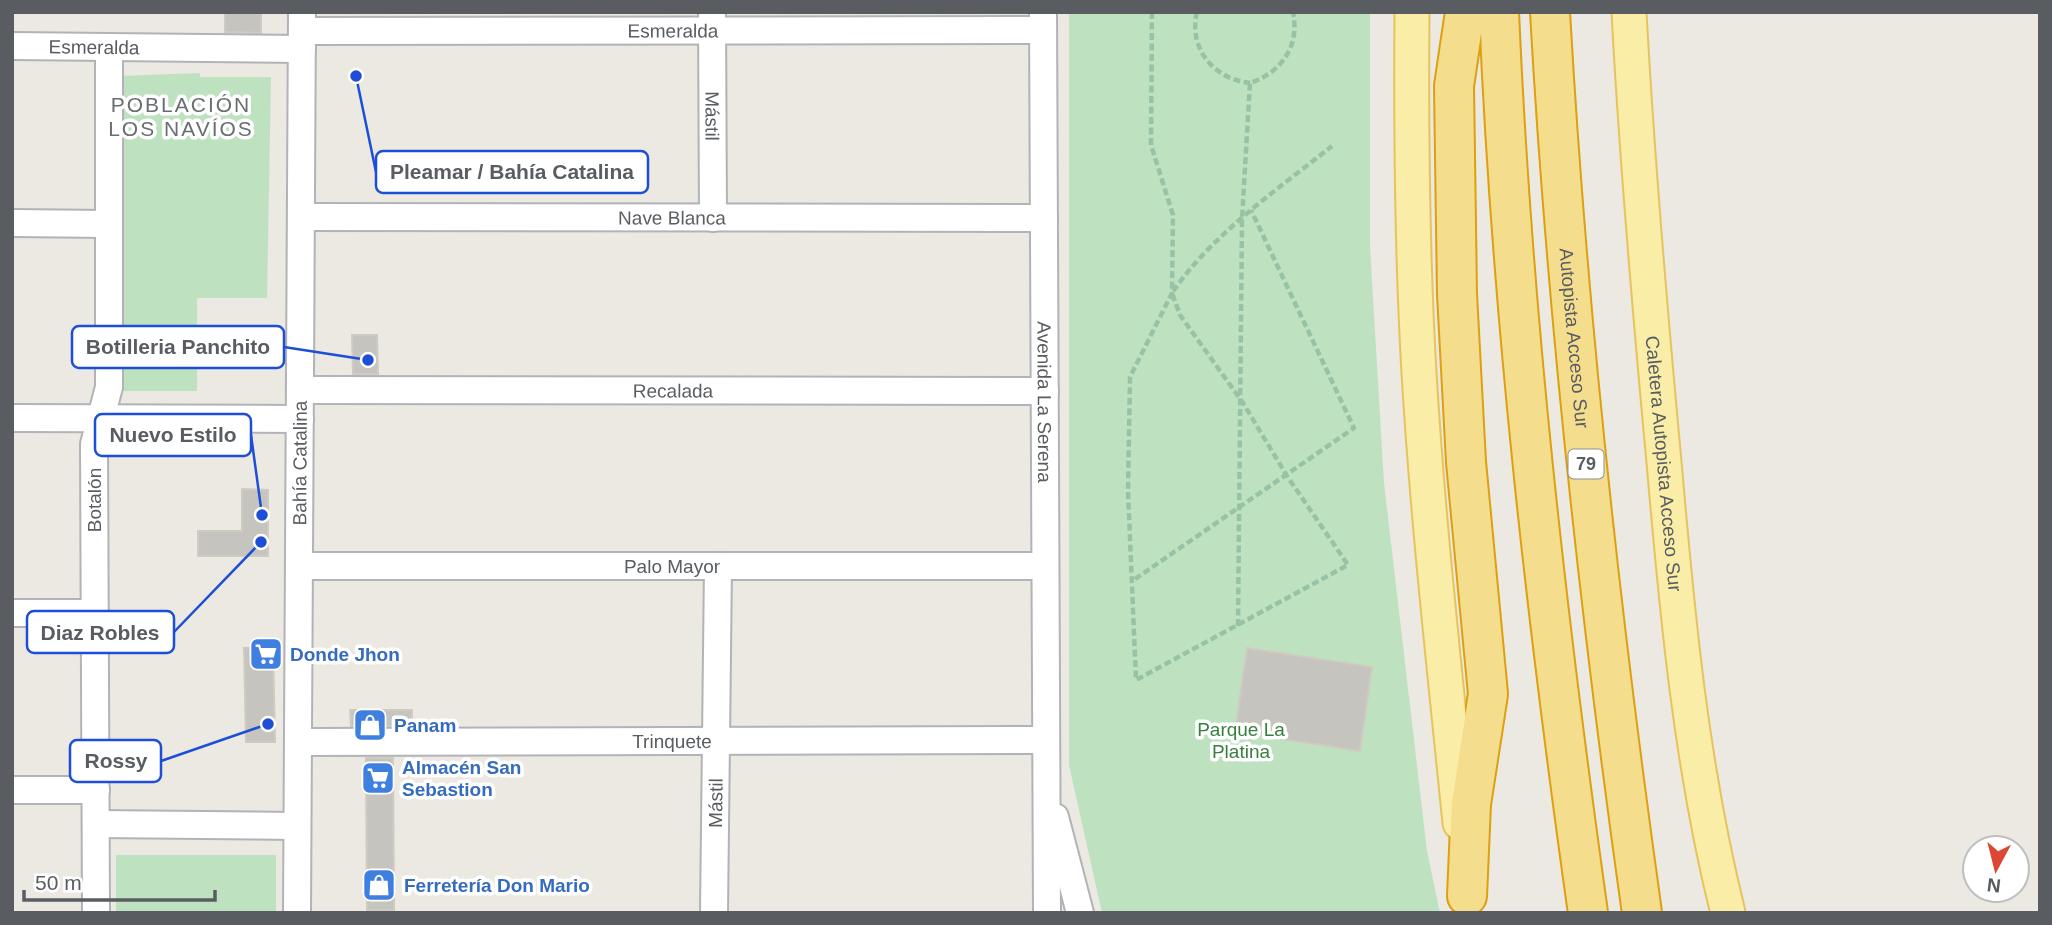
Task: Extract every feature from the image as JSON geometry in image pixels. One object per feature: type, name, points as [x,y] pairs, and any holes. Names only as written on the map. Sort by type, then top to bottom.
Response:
[{"type":"highway","points":[[1465,12],[1454,86],[1457,294],[1466,462],[1488,694],[1471,804],[1469,904]]},
{"type":"highway","points":[[1499,12],[1519,323],[1552,645],[1588,913]]},
{"type":"highway","name":"Autopista Acceso Sur","points":[[1550,12],[1577,375],[1622,773],[1642,913]]},
{"type":"main road","points":[[1412,12],[1413,227],[1419,372],[1432,548],[1469,904]]},
{"type":"main road","name":"Caletera Autopista Acceso Sur","points":[[1629,12],[1642,214],[1680,621],[1707,832],[1728,913]]},
{"type":"street","name":"Esmeralda","points":[[12,46],[109,47],[302,31],[712,21],[1043,21]]},
{"type":"street","name":"Mástil","points":[[712,21],[713,218]]},
{"type":"street","name":"Avenida La Serena","points":[[1043,21],[1047,913]]},
{"type":"street","name":"Bahía Catalina","points":[[297,913],[302,31]]},
{"type":"street","name":"Botalón","points":[[96,913],[94,444],[109,387],[109,47]]},
{"type":"street","name":"Nave Blanca","points":[[301,217],[1044,218]]},
{"type":"street","points":[[12,223],[109,224]]},
{"type":"street","name":"Recalada","points":[[300,390],[1045,391]]},
{"type":"street","points":[[12,418],[300,419]]},
{"type":"street","name":"Palo Mayor","points":[[299,566],[1045,566]]},
{"type":"street","name":"Mástil","points":[[714,913],[718,566]]},
{"type":"street","points":[[12,613],[94,613]]},
{"type":"street","name":"Trinquete","points":[[298,742],[1046,740]]},
{"type":"street","points":[[12,790],[96,790]]},
{"type":"street","name":"Avenida La Serena","points":[[1046,793],[1080,913]]},
{"type":"street","points":[[96,824],[298,826]]},
{"type":"path","points":[[1152,12],[1151,145],[1173,215],[1172,293],[1180,315],[1243,403],[1287,476],[1348,565],[1136,680],[1134,579],[1128,491],[1130,377],[1172,293],[1184,275],[1251,210],[1332,146]]},
{"type":"path","points":[[1198,12],[1196,35],[1206,61],[1228,78],[1250,83],[1275,71],[1284,61],[1295,35],[1293,12]]},
{"type":"path","points":[[1238,627],[1243,403],[1242,219],[1250,83]]},
{"type":"path","points":[[1134,579],[1354,428],[1251,210]]},
{"type":"green space","name":"Parque La Platina","points":[[1069,12],[1370,12],[1370,247],[1384,483],[1427,851],[1440,913],[1102,913],[1069,765]]},
{"type":"green space","points":[[200,73],[200,77],[271,77],[267,298],[197,298],[197,391],[119,391],[119,76]]},
{"type":"green space","points":[[116,855],[276,855],[276,913],[116,913]]},
{"type":"building","points":[[225,12],[261,12],[261,33],[225,32]]},
{"type":"building","points":[[352,335],[377,335],[378,374],[353,374]]},
{"type":"building","points":[[242,489],[268,490],[268,556],[198,556],[198,531],[242,531]]},
{"type":"building","points":[[273,647],[275,742],[246,742],[244,648]]},
{"type":"building","points":[[1247,648],[1372,667],[1360,751],[1235,732]]},
{"type":"building","points":[[350,710],[412,710],[412,726],[351,726]]},
{"type":"building","points":[[366,758],[393,758],[394,910],[367,910]]},
{"type":"place","name":"Pleamar / Bahía Catalina","points":[[356,76]]},
{"type":"place","name":"Botilleria Panchito","points":[[368,360]]},
{"type":"place","name":"Nuevo Estilo","points":[[262,515]]},
{"type":"place","name":"Diaz Robles","points":[[261,542]]},
{"type":"place","name":"Donde Jhon","points":[[266,654]]},
{"type":"place","name":"Rossy","points":[[268,724]]},
{"type":"place","name":"Panam","points":[[370,725]]},
{"type":"place","name":"Almacén San Sebastion","points":[[378,778]]},
{"type":"place","name":"Ferretería Don Mario","points":[[379,885]]},
{"type":"district","name":"POBLACIÓN LOS NAVÍOS","points":[[181,116]]}]
